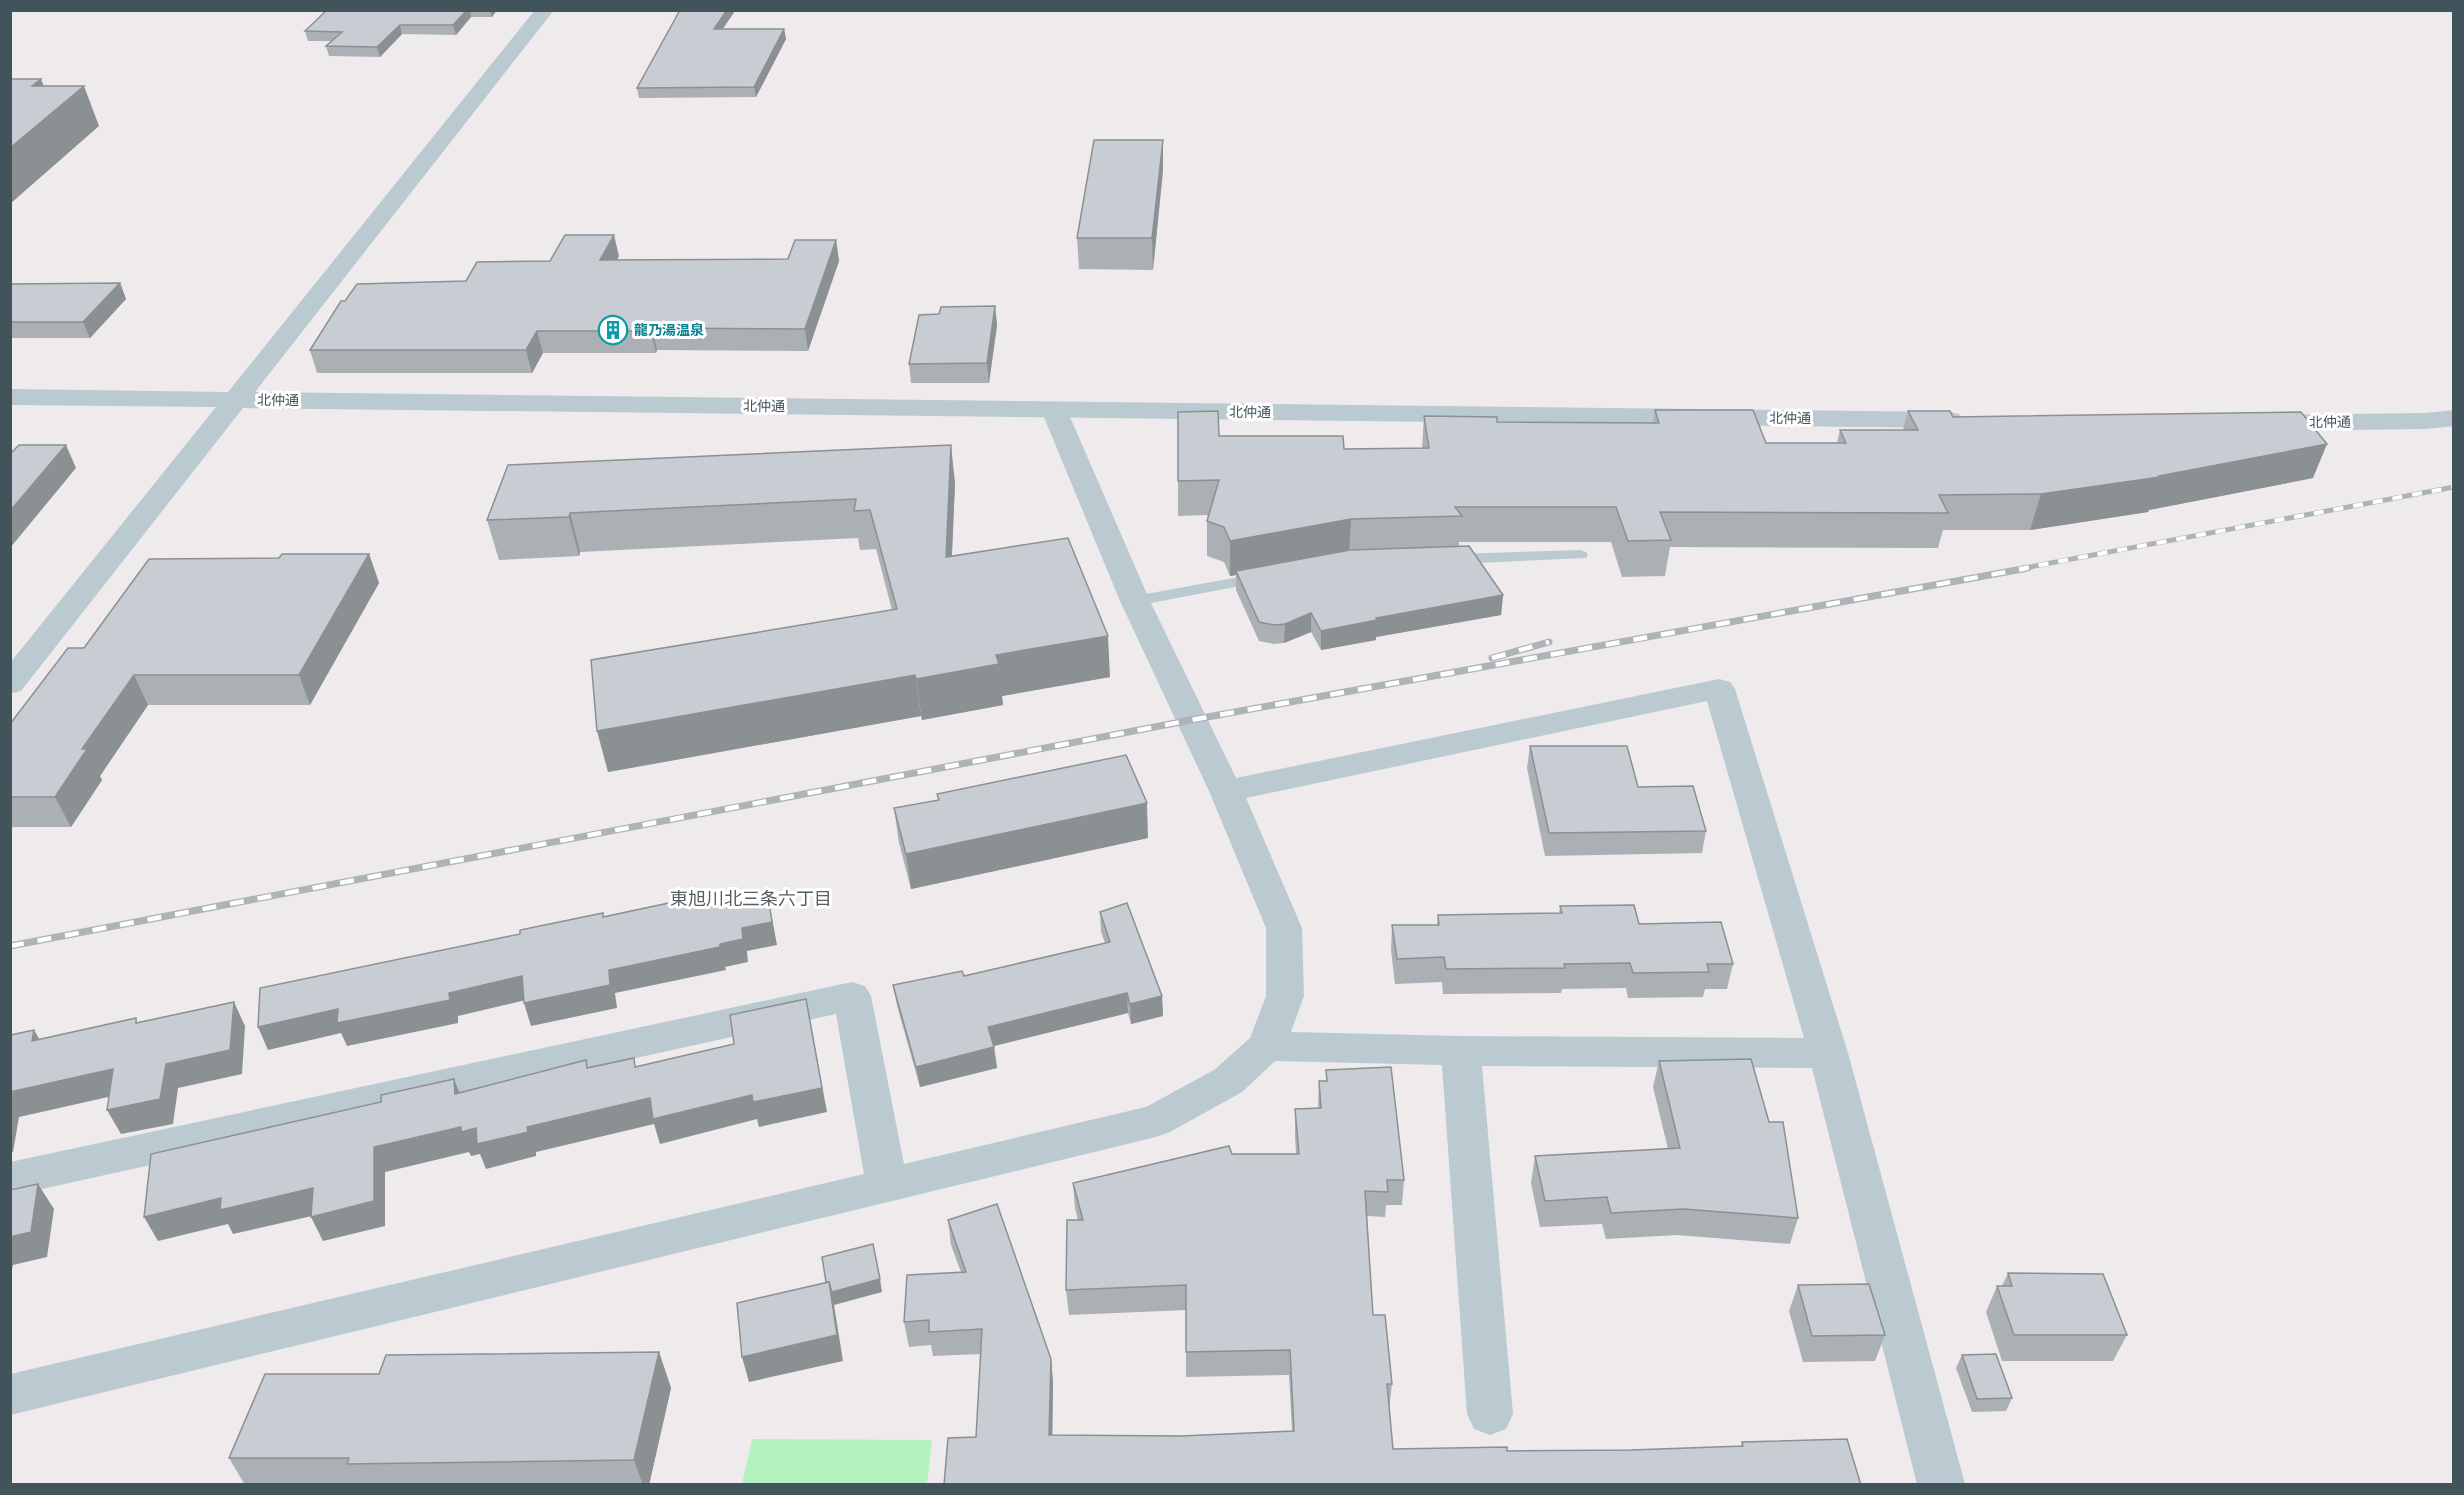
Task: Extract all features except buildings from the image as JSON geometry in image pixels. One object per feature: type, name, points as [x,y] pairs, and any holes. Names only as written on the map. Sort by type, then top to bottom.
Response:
[{"type":"street","points":[[10,684],[545,10]]},
{"type":"street","name":"北仲通","points":[[10,396],[1978,420]]},
{"type":"street","points":[[10,1395],[1156,1121],[1228,1081],[1266,1046],[1285,996],[1284,928],[1226,791],[1136,601],[1054,410]]},
{"type":"street","name":"北仲通","points":[[2242,423],[2425,421],[2454,418]]},
{"type":"street","points":[[1226,791],[1719,689],[1828,1053],[1941,1485]]},
{"type":"street","points":[[10,1179],[852,996],[887,1184]]},
{"type":"street","points":[[1266,1046],[1461,1051],[1828,1053]]},
{"type":"street","points":[[1461,1051],[1490,1414]]},
{"type":"lane","points":[[1442,559],[1580,555]]},
{"type":"lane","points":[[1136,601],[1282,574]]},
{"type":"green space","points":[[752,1439],[932,1440],[927,1484],[742,1484]]},
{"type":"railway","points":[[2019,569],[2454,487]]},
{"type":"railway","points":[[10,946],[1191,720],[2028,568]]},
{"type":"railway","points":[[1492,658],[1549,642]]},
{"type":"place","name":"龍乃湯温泉","points":[[613,330]]},
{"type":"district","name":"東旭川北三条六丁目","points":[[751,899]]}]
